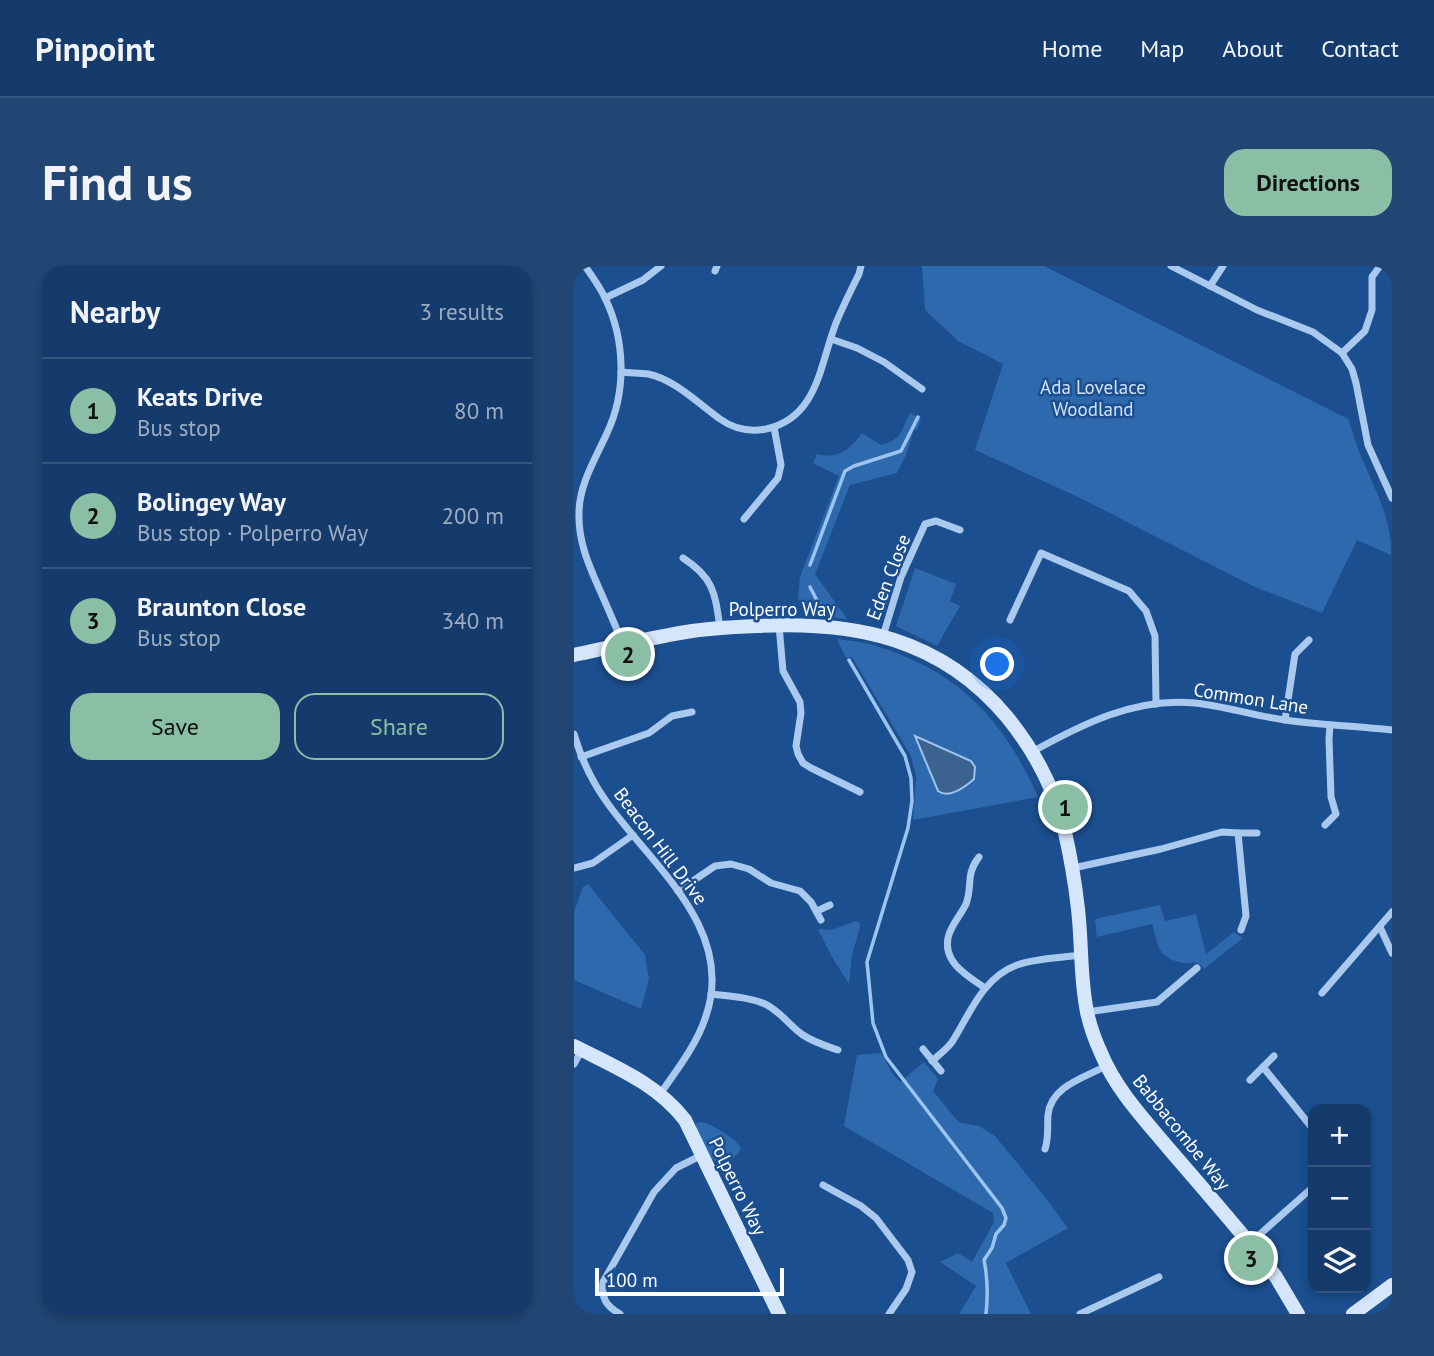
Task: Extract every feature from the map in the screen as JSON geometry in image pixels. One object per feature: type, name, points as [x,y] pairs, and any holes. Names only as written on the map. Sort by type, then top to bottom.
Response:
[{"type":"street","points":[[585,266],[605,298],[617,333],[621,372],[619,398],[610,428],[583,485],[577,532],[623,645]]},
{"type":"street","points":[[605,298],[643,280],[661,266]]},
{"type":"street","points":[[621,372],[650,375],[667,382],[731,425],[745,430],[774,427],[800,412],[808,401],[861,266]]},
{"type":"street","points":[[1171,266],[1257,310],[1313,332],[1342,353],[1352,369],[1356,383],[1368,445],[1392,498]]},
{"type":"street","points":[[1210,286],[1223,266]]},
{"type":"street","points":[[1342,353],[1365,331],[1372,310],[1372,277],[1380,266]]},
{"type":"street","points":[[831,339],[884,362],[922,389]]},
{"type":"street","points":[[744,519],[778,478],[781,465],[774,427]]},
{"type":"street","name":"Eden Close","points":[[883,636],[901,577],[925,524],[936,521],[960,530]]},
{"type":"street","points":[[1010,620],[1041,554],[1129,591],[1146,611],[1155,636],[1156,704]]},
{"type":"street","points":[[683,558],[701,570],[714,590],[720,628]]},
{"type":"street","points":[[779,625],[783,671],[800,702],[796,746],[798,754],[803,763],[811,768],[860,792]]},
{"type":"street","name":"Polperro Way","points":[[574,655],[688,631],[720,628],[832,626],[883,636],[932,655],[979,688],[1015,727],[1032,752]]},
{"type":"street","points":[[1285,720],[1295,654],[1309,640]]},
{"type":"street","name":"Common Lane","points":[[1032,752],[1107,715],[1156,704],[1191,703],[1226,707],[1285,720],[1392,730]]},
{"type":"street","points":[[581,757],[649,733],[671,716],[692,712]]},
{"type":"street","points":[[1325,825],[1336,814],[1331,797],[1330,725]]},
{"type":"street","name":"Beacon Hill Drive","points":[[574,734],[581,757],[593,780],[607,802],[678,891],[702,930],[709,951],[712,994],[707,1014],[700,1032],[660,1094]]},
{"type":"street","name":"Babbacombe Way","points":[[1032,752],[1050,787],[1063,826],[1078,909],[1087,1012],[1106,1066],[1132,1105],[1250,1243],[1276,1277],[1298,1314]]},
{"type":"street","points":[[1072,868],[1161,849],[1222,832],[1257,833]]},
{"type":"street","points":[[1238,832],[1246,916],[1241,930]]},
{"type":"street","points":[[574,868],[593,863],[633,835]]},
{"type":"street","points":[[979,856],[971,867],[967,901],[948,938],[949,955],[957,968],[985,988]]},
{"type":"street","points":[[678,891],[715,866],[731,864],[749,869],[771,883],[800,891],[811,902],[821,920]]},
{"type":"street","points":[[817,911],[830,905]]},
{"type":"street","points":[[1322,993],[1392,912]]},
{"type":"street","points":[[1380,927],[1392,953]]},
{"type":"street","points":[[932,1061],[950,1045],[985,988],[1001,974],[1016,965],[1081,955]]},
{"type":"street","points":[[1087,1012],[1157,1002],[1197,968]]},
{"type":"street","points":[[712,994],[766,1004],[803,1035],[838,1050]]},
{"type":"street","points":[[574,1064],[578,1048]]},
{"type":"street","name":"Polperro Way","points":[[578,1048],[647,1084],[674,1106],[685,1120],[779,1314]]},
{"type":"street","points":[[923,1049],[941,1072]]},
{"type":"street","points":[[1250,1080],[1274,1056]]},
{"type":"street","points":[[1045,1149],[1048,1141],[1048,1113],[1051,1101],[1058,1091],[1106,1066]]},
{"type":"street","points":[[1263,1068],[1308,1123]]},
{"type":"street","points":[[620,1314],[606,1304],[602,1291],[603,1282],[654,1192],[676,1168],[702,1155]]},
{"type":"street","points":[[823,1185],[861,1206],[876,1218],[908,1260],[912,1272],[906,1289],[889,1314]]},
{"type":"street","points":[[1250,1243],[1308,1191]]},
{"type":"street","points":[[1080,1314],[1159,1277]]},
{"type":"street","points":[[1353,1314],[1392,1285]]},
{"type":"green space","name":"Ada Lovelace Woodland","points":[[922,266],[1044,266],[1348,419],[1386,518],[1391,555],[1357,540],[1322,613],[1255,587],[1076,496],[975,450],[1003,364],[958,341],[925,310]]},
{"type":"green space","points":[[910,413],[921,418],[897,473],[850,485],[815,574],[847,619],[807,615],[798,598],[800,577],[839,476],[813,463],[817,454],[831,456],[843,452],[862,433],[881,445],[888,443],[900,434]]},
{"type":"green space","points":[[915,568],[956,584],[950,601],[960,606],[937,646],[896,626]]},
{"type":"green space","points":[[837,639],[869,644],[908,658],[933,670],[956,686],[995,723],[1011,745],[1038,797],[913,820],[916,776],[911,756],[852,657],[846,658]]},
{"type":"green space","points":[[588,884],[645,955],[649,979],[641,1009],[574,980],[574,912],[583,887]]},
{"type":"green space","points":[[1160,905],[1165,921],[1196,914],[1206,954],[1234,932],[1243,938],[1204,969],[1197,963],[1179,962],[1165,956],[1158,945],[1152,924],[1097,937],[1095,919]]},
{"type":"green space","points":[[856,921],[860,923],[860,927],[852,955],[849,984],[818,929],[831,930]]},
{"type":"green space","points":[[881,1053],[900,1082],[924,1062],[938,1079],[933,1091],[956,1119],[961,1123],[979,1126],[995,1136],[1068,1228],[1006,1263],[1031,1314],[959,1314],[976,1286],[940,1262],[958,1253],[972,1262],[994,1222],[993,1213],[844,1126],[857,1055]]},
{"type":"green space","points":[[700,1122],[716,1128],[734,1140],[741,1148],[736,1155],[725,1162],[712,1159],[696,1129],[696,1124]]},
{"type":"shaded area","points":[[915,736],[971,761],[975,767],[974,779],[952,793],[938,791]]},
{"type":"waterway","points":[[810,565],[845,471],[901,451],[918,417]]},
{"type":"waterway","points":[[810,587],[824,614]]},
{"type":"waterway","points":[[849,660],[905,756],[911,778],[912,801],[908,828],[867,962],[873,1023],[886,1057],[1002,1208],[1006,1218],[984,1260],[986,1314]]},
{"type":"place","name":"Bolingey Way","points":[[628,654]]},
{"type":"place","name":"Keats Drive","points":[[1065,807]]},
{"type":"place","name":"Braunton Close","points":[[1251,1258]]}]
